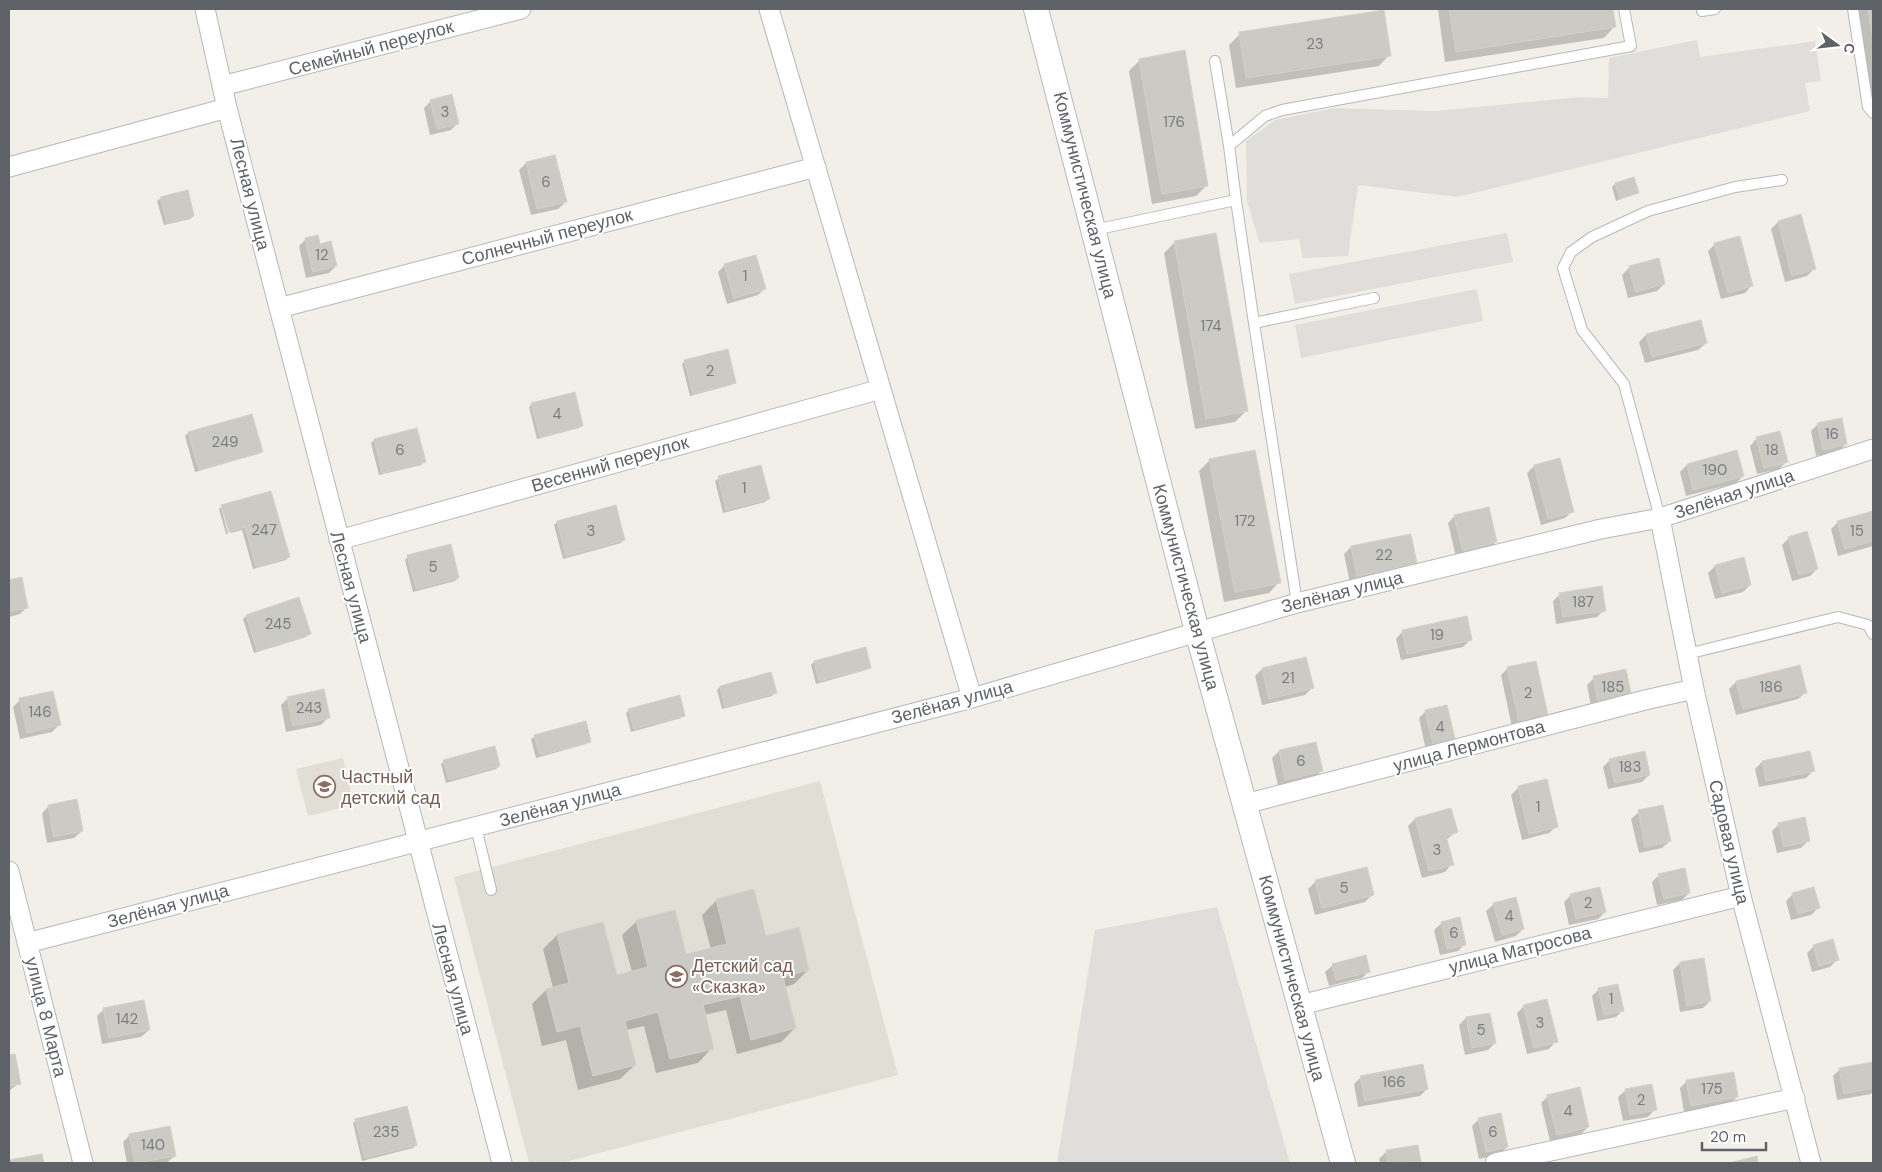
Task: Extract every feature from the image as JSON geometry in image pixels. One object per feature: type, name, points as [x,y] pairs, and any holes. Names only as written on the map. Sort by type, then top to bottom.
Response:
[{"type":"street","name":"Лесная улица","points":[[205,9],[222,86],[338,540],[502,1163]]},
{"type":"street","name":"Семейный переулок","points":[[222,86],[521,9]]},
{"type":"street","points":[[769,9],[972,698]]},
{"type":"street","name":"Коммунистическая улица","points":[[1036,9],[1197,631],[1343,1163]]},
{"type":"street","points":[[9,167],[228,108]]},
{"type":"street","name":"Солнечный переулок","points":[[279,308],[816,167]]},
{"type":"street","name":"Весенний переулок","points":[[338,540],[881,388]]},
{"type":"street","name":"Зелёная улица","points":[[27,943],[972,698],[1297,603],[1601,529],[1660,518],[1873,448]]},
{"type":"street","name":"Садовая улица","points":[[1660,518],[1694,689],[1741,896],[1811,1163]]},
{"type":"street","name":"улица Лермонтова","points":[[1244,804],[1694,689]]},
{"type":"street","name":"улица 8 Марта","points":[[9,872],[83,1163]]},
{"type":"street","name":"улица Матросова","points":[[1300,1005],[1741,896]]},
{"type":"street","points":[[1495,1163],[1795,1098]]},
{"type":"lane","points":[[1229,146],[1264,116],[1282,110],[1631,46],[1624,9]]},
{"type":"lane","points":[[1702,11],[1715,9]]},
{"type":"lane","points":[[1853,9],[1868,107],[1873,113]]},
{"type":"lane","points":[[1215,61],[1297,603]]},
{"type":"lane","points":[[1660,518],[1624,384],[1582,330],[1563,268],[1572,252],[1592,237],[1648,211],[1735,187],[1782,180]]},
{"type":"lane","points":[[1094,230],[1236,200]]},
{"type":"lane","points":[[1254,323],[1374,298]]},
{"type":"lane","points":[[1687,654],[1838,617],[1868,625],[1873,634]]},
{"type":"lane","points":[[476,827],[491,890]]},
{"type":"shaded area","points":[[1697,40],[1700,57],[1815,41],[1821,81],[1805,83],[1810,111],[1457,197],[1358,185],[1348,256],[1303,258],[1299,239],[1260,243],[1247,202],[1246,141],[1275,120],[1334,108],[1436,111],[1581,97],[1608,98],[1609,58]]},
{"type":"shaded area","points":[[1507,233],[1513,262],[1295,304],[1289,274]]},
{"type":"shaded area","points":[[1477,289],[1483,321],[1301,358],[1295,325]]},
{"type":"shaded area","name":"Частный детский сад","points":[[343,758],[354,805],[308,816],[296,769]]},
{"type":"shaded area","name":"Детский сад «Сказка»","points":[[820,781],[898,1075],[561,1163],[529,1163],[454,877]]},
{"type":"shaded area","points":[[1217,907],[1290,1163],[1057,1163],[1095,930]]},
{"type":"building","points":[[1449,9],[1613,9],[1616,27],[1456,52]]},
{"type":"building","points":[[1868,9],[1873,9],[1873,39]]},
{"type":"building","points":[[1384,10],[1391,56],[1246,78],[1239,32]]},
{"type":"building","points":[[1185,50],[1208,186],[1162,194],[1139,59]]},
{"type":"building","points":[[452,94],[459,124],[437,129],[430,100]]},
{"type":"building","points":[[555,155],[567,202],[537,209],[526,162]]},
{"type":"building","points":[[1634,177],[1639,193],[1620,199],[1615,183]]},
{"type":"building","points":[[188,190],[194,216],[167,223],[160,197]]},
{"type":"building","points":[[1801,214],[1816,269],[1792,276],[1778,221]]},
{"type":"building","points":[[1216,233],[1248,411],[1206,419],[1174,241]]},
{"type":"building","points":[[318,235],[320,244],[331,241],[337,266],[313,272],[305,238]]},
{"type":"building","points":[[1740,236],[1753,286],[1728,293],[1714,243]]},
{"type":"building","points":[[756,255],[766,289],[734,298],[724,264]]},
{"type":"building","points":[[1659,258],[1665,284],[1635,292],[1629,266]]},
{"type":"building","points":[[1701,320],[1707,343],[1652,357],[1646,334]]},
{"type":"building","points":[[728,349],[736,383],[693,394],[684,360]]},
{"type":"building","points":[[575,392],[583,426],[540,437],[531,403]]},
{"type":"building","points":[[252,414],[263,452],[199,470],[188,432]]},
{"type":"building","points":[[1842,418],[1847,444],[1823,450],[1817,423]]},
{"type":"building","points":[[417,428],[426,462],[382,473],[374,439]]},
{"type":"building","points":[[1780,431],[1788,462],[1764,468],[1756,437]]},
{"type":"building","points":[[1255,450],[1281,583],[1235,592],[1209,459]]},
{"type":"building","points":[[1737,450],[1744,476],[1693,490],[1687,464]]},
{"type":"building","points":[[1560,458],[1574,512],[1548,519],[1534,465]]},
{"type":"building","points":[[761,465],[770,499],[726,510],[718,476]]},
{"type":"building","points":[[271,491],[290,557],[256,567],[245,527],[229,532],[221,505]]},
{"type":"building","points":[[616,505],[625,540],[566,556],[557,521]]},
{"type":"building","points":[[1489,507],[1497,542],[1463,551],[1454,515]]},
{"type":"building","points":[[1873,511],[1873,541],[1845,549],[1837,521]]},
{"type":"building","points":[[1807,531],[1818,569],[1799,575],[1788,537]]},
{"type":"building","points":[[1411,534],[1417,564],[1357,576],[1351,546]]},
{"type":"building","points":[[451,544],[459,578],[416,589],[407,555]]},
{"type":"building","points":[[1744,557],[1751,585],[1722,593],[1715,565]]},
{"type":"building","points":[[22,577],[28,608],[9,611],[9,580]]},
{"type":"building","points":[[1602,586],[1606,611],[1563,617],[1559,593]]},
{"type":"building","points":[[299,597],[311,634],[257,651],[246,615]]},
{"type":"building","points":[[1467,616],[1472,640],[1407,654],[1402,630]]},
{"type":"building","points":[[866,647],[871,668],[819,681],[814,661]]},
{"type":"building","points":[[1306,657],[1314,688],[1269,699],[1262,668]]},
{"type":"building","points":[[1536,661],[1549,720],[1520,726],[1507,667]]},
{"type":"building","points":[[1800,665],[1807,693],[1743,709],[1736,681]]},
{"type":"building","points":[[1626,669],[1632,698],[1599,705],[1593,676]]},
{"type":"building","points":[[771,672],[777,693],[725,707],[720,686]]},
{"type":"building","points":[[324,689],[330,718],[293,726],[287,697]]},
{"type":"building","points":[[53,691],[61,725],[27,733],[19,698]]},
{"type":"building","points":[[680,695],[685,716],[634,729],[628,709]]},
{"type":"building","points":[[1447,705],[1456,743],[1434,748],[1425,710]]},
{"type":"building","points":[[586,721],[591,742],[540,755],[534,735]]},
{"type":"building","points":[[1316,742],[1323,771],[1285,780],[1279,750]]},
{"type":"building","points":[[495,746],[500,766],[449,780],[443,760]]},
{"type":"building","points":[[1645,751],[1650,775],[1615,783],[1609,759]]},
{"type":"building","points":[[1810,751],[1815,771],[1766,781],[1762,761]]},
{"type":"building","points":[[1547,779],[1558,827],[1529,834],[1518,786]]},
{"type":"building","points":[[77,799],[83,831],[54,837],[48,805]]},
{"type":"building","points":[[1663,805],[1671,841],[1645,847],[1638,810]]},
{"type":"building","points":[[1451,808],[1458,832],[1446,836],[1454,865],[1429,871],[1415,818]]},
{"type":"building","points":[[1805,817],[1810,841],[1784,847],[1778,823]]},
{"type":"building","points":[[1367,867],[1374,895],[1322,908],[1315,880]]},
{"type":"building","points":[[1685,868],[1690,893],[1664,899],[1658,874]]},
{"type":"building","points":[[1600,887],[1606,912],[1576,919],[1570,894]]},
{"type":"building","points":[[1814,887],[1820,908],[1798,914],[1792,893]]},
{"type":"building","points":[[754,889],[766,936],[799,927],[809,970],[783,977],[796,1028],[751,1040],[740,996],[703,1005],[714,1049],[670,1059],[658,1012],[625,1021],[636,1065],[593,1076],[580,1026],[557,1032],[546,989],[569,983],[557,934],[603,922],[617,975],[648,967],[636,920],[675,910],[686,954],[727,944],[716,899]]},
{"type":"building","points":[[1516,897],[1524,929],[1502,935],[1493,903]]},
{"type":"building","points":[[1460,917],[1466,945],[1447,949],[1441,922]]},
{"type":"building","points":[[1833,939],[1839,960],[1819,966],[1813,945]]},
{"type":"building","points":[[1366,955],[1370,972],[1336,980],[1332,964]]},
{"type":"building","points":[[1704,958],[1711,1001],[1687,1006],[1680,962]]},
{"type":"building","points":[[1618,984],[1624,1011],[1604,1015],[1598,988]]},
{"type":"building","points":[[1547,999],[1558,1042],[1534,1048],[1523,1005]]},
{"type":"building","points":[[144,1000],[150,1030],[109,1038],[103,1008]]},
{"type":"building","points":[[1490,1013],[1496,1043],[1472,1048],[1466,1017]]},
{"type":"building","points":[[15,1054],[21,1084],[9,1086],[9,1055]]},
{"type":"building","points":[[1873,1062],[1873,1088],[1844,1094],[1839,1068]]},
{"type":"building","points":[[1423,1064],[1428,1089],[1365,1101],[1360,1076]]},
{"type":"building","points":[[1734,1072],[1738,1097],[1691,1106],[1686,1080]]},
{"type":"building","points":[[1652,1084],[1657,1110],[1630,1115],[1625,1089]]},
{"type":"building","points":[[1580,1087],[1589,1127],[1557,1135],[1547,1095]]},
{"type":"building","points":[[407,1106],[417,1145],[365,1158],[355,1119]]},
{"type":"building","points":[[1501,1113],[1508,1147],[1486,1152],[1478,1118]]},
{"type":"building","points":[[170,1126],[176,1156],[135,1163],[129,1134]]},
{"type":"building","points":[[1418,1145],[1421,1162],[1388,1163],[1386,1150]]},
{"type":"building","points":[[42,1154],[44,1163],[9,1163],[9,1160]]},
{"type":"building","points":[[1757,1156],[1758,1163],[1729,1163]]},
{"type":"place","name":"Частный детский сад","points":[[325,787]]},
{"type":"place","name":"Детский сад «Сказка»","points":[[676,976]]}]
